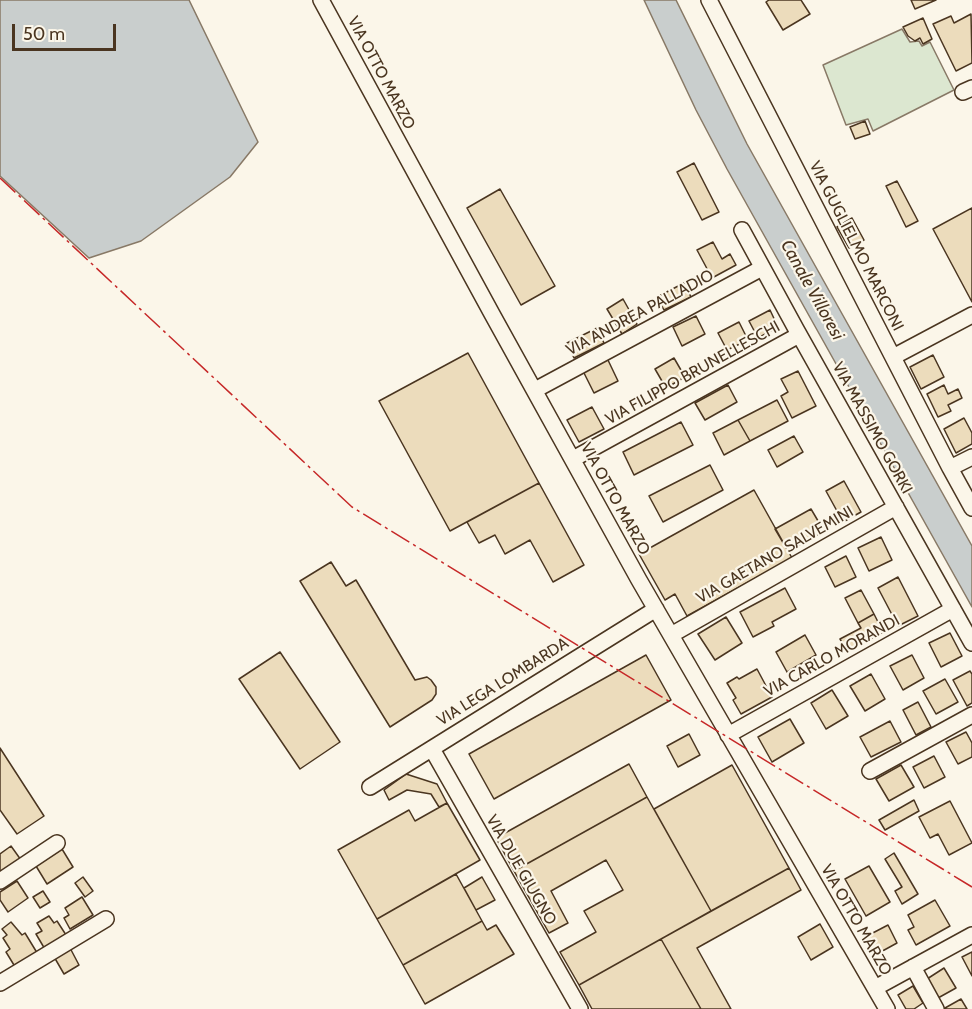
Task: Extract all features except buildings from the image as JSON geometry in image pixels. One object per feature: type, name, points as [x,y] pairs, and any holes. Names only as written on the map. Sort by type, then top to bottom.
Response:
[{"type":"street","name":"VIA OTTO MARZO","points":[[321,0],[656,609],[887,1009]]},
{"type":"street","name":"VIA GUGLIELMO MARCONI","points":[[709,0],[972,508]]},
{"type":"street","name":"VIA MASSIMO GORKI","points":[[742,230],[972,643]]},
{"type":"street","name":"VIA ANDREA PALLADIO","points":[[535,390],[762,268]]},
{"type":"street","points":[[893,357],[972,315]]},
{"type":"street","name":"VIA FILIPPO BRUNELLESCHI","points":[[573,459],[799,335]]},
{"type":"street","points":[[950,468],[972,457]]},
{"type":"street","name":"VIA GAETANO SALVEMINI","points":[[671,634],[896,507]]},
{"type":"street","name":"VIA LEGA LOMBARDA","points":[[370,787],[656,609]]},
{"type":"street","name":"VIA CARLO MORANDI","points":[[728,735],[953,609]]},
{"type":"street","points":[[870,771],[972,715]]},
{"type":"street","name":"VIA DUE GIUGNO","points":[[432,749],[580,1009]]},
{"type":"street","points":[[0,881],[57,843]]},
{"type":"street","points":[[0,984],[106,919]]},
{"type":"street","points":[[875,988],[972,935]]},
{"type":"street","points":[[913,967],[936,1009]]},
{"type":"green space","points":[[902,29],[910,42],[919,41],[922,46],[930,42],[954,90],[873,131],[868,119],[846,125],[823,65]]},
{"type":"water","points":[[0,0],[189,0],[258,142],[230,177],[141,241],[89,258],[0,176]]},
{"type":"water","name":"Canale Villoresi","points":[[644,0],[676,0],[747,144],[972,546],[972,607],[727,169],[696,110]]},
{"type":"power","points":[[0,178],[352,507],[972,887]]}]
